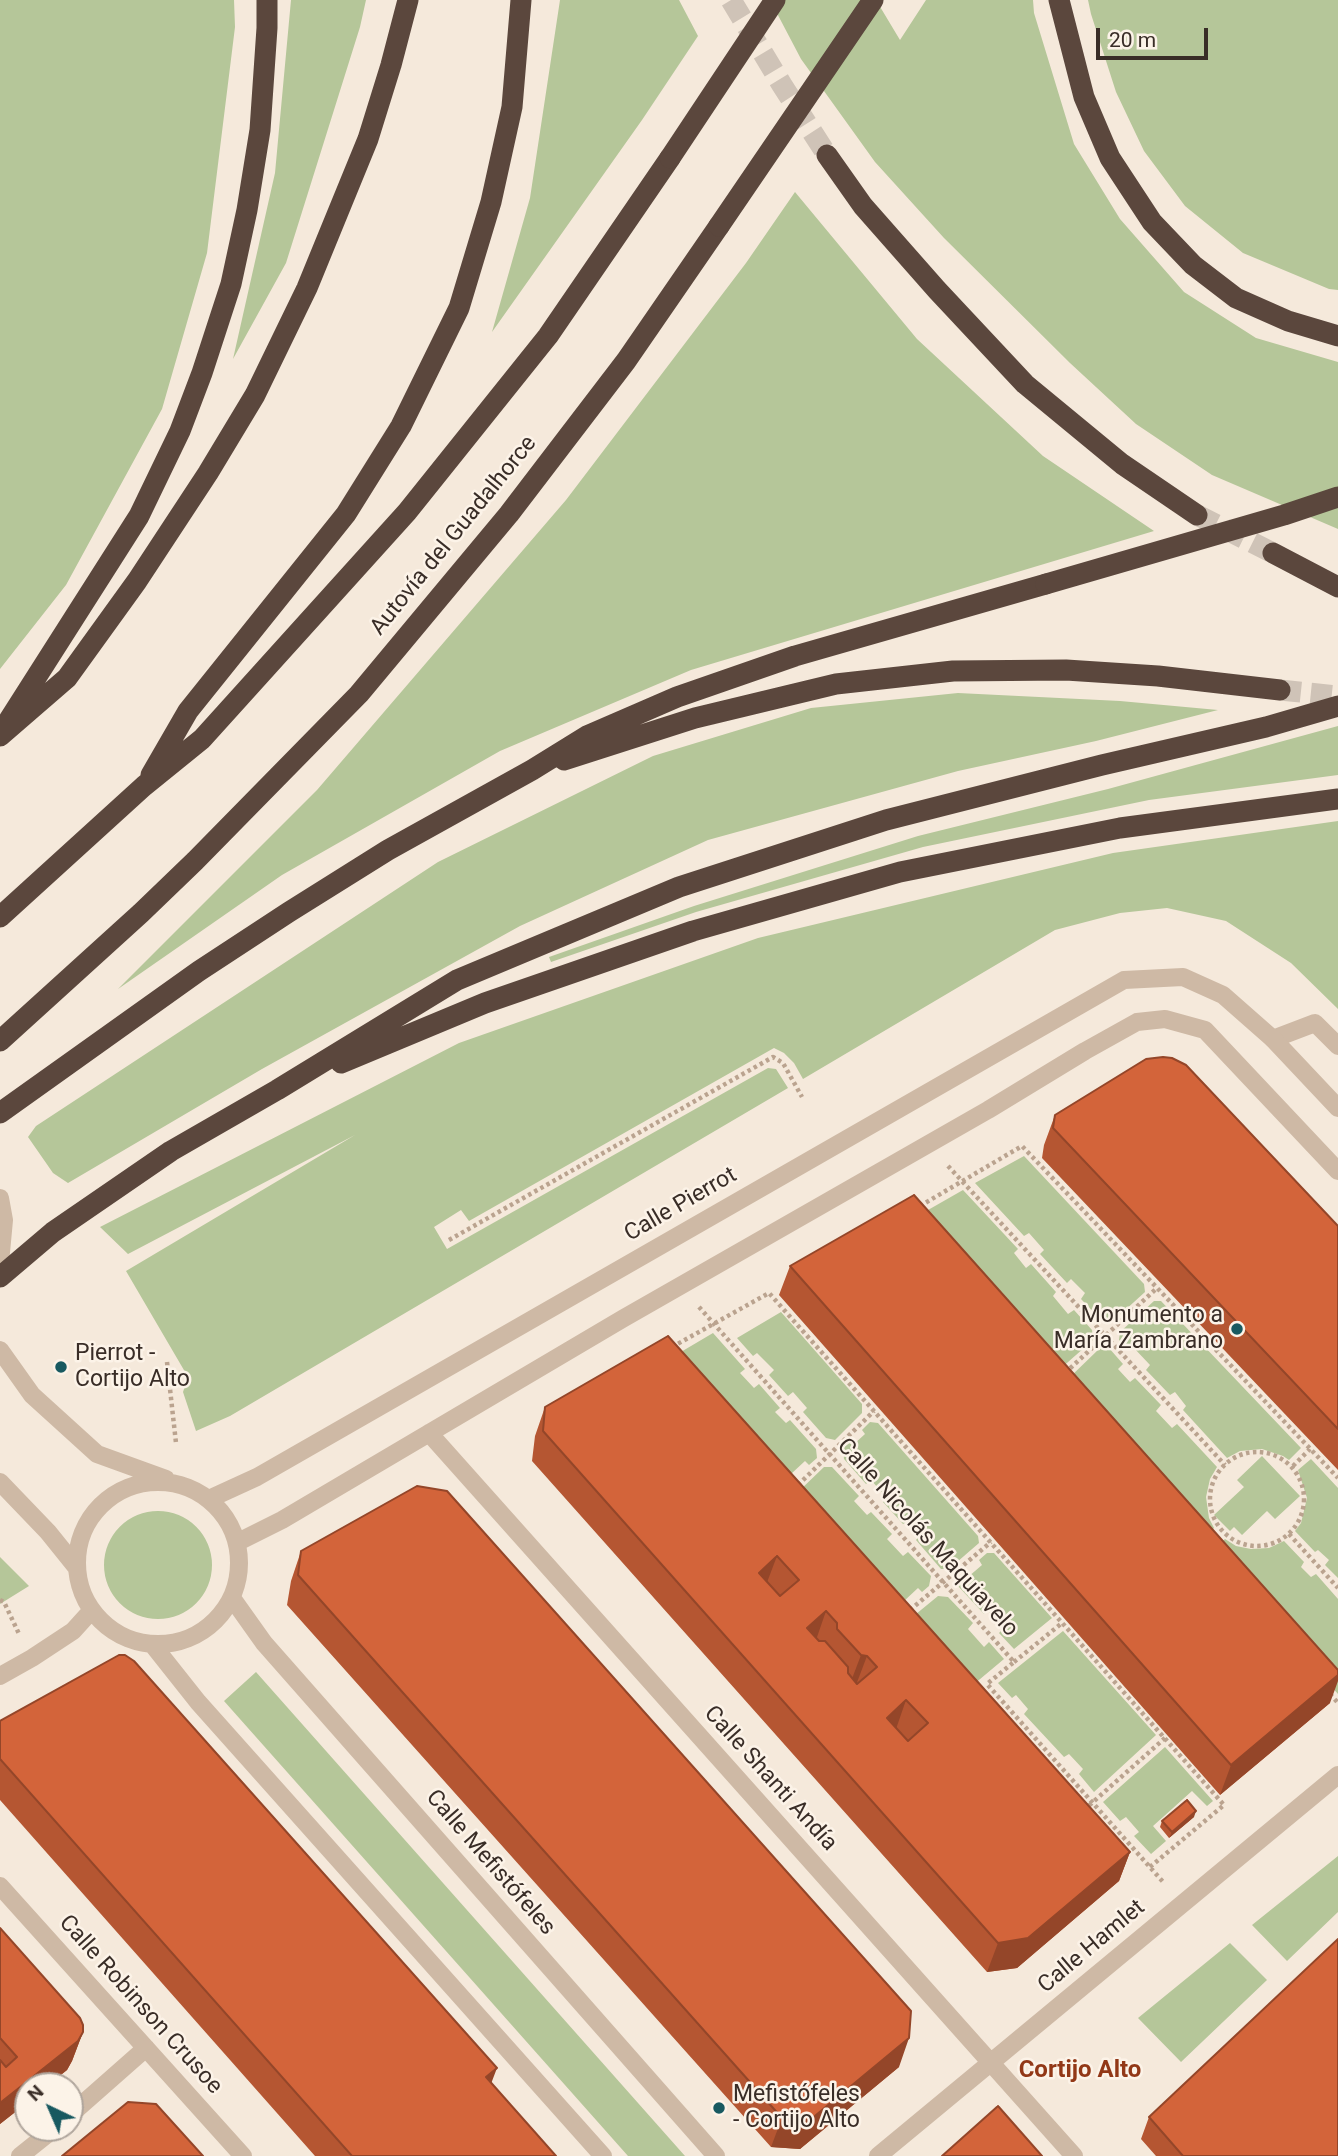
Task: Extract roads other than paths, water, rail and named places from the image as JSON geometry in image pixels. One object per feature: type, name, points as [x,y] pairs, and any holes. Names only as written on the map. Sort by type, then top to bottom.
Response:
[{"type":"highway","points":[[0,735],[139,516],[180,431],[202,373],[232,284],[247,210],[260,130],[267,0]]},
{"type":"highway","points":[[0,735],[68,678],[208,473],[255,395],[307,288],[359,162],[391,65],[408,0]]},
{"type":"highway","points":[[144,786],[188,711],[346,514],[401,425],[459,308],[491,202],[512,107],[521,0]]},
{"type":"highway","points":[[0,917],[144,786],[202,739],[407,512],[548,336],[775,0]]},
{"type":"highway","name":"Autovía del Guadalhorce","points":[[0,1041],[186,870],[359,694],[509,514],[626,361],[873,0]]},
{"type":"highway","points":[[1059,0],[1084,96],[1110,158],[1152,222],[1193,265],[1236,298],[1288,321],[1338,336]]},
{"type":"highway","points":[[827,155],[863,206],[1024,384],[1122,464],[1197,515]]},
{"type":"highway","points":[[0,1113],[199,971],[289,912],[388,850],[587,736],[677,697],[795,656],[1338,498]]},
{"type":"highway","points":[[1273,554],[1338,587]]},
{"type":"highway","points":[[531,770],[695,718],[823,687],[953,671],[1066,670],[1158,676],[1280,690]]},
{"type":"highway","points":[[0,1277],[53,1232],[160,1159],[457,980],[679,887],[886,820],[1266,727],[1338,706]]},
{"type":"highway","points":[[277,1090],[485,1003],[694,932],[900,872],[1120,828],[1338,799]]},
{"type":"street","name":"Calle Pierrot","points":[[209,1499],[257,1477],[1124,980],[1183,977],[1223,995],[1273,1039]]},
{"type":"street","points":[[237,1542],[282,1520],[1137,1022],[1165,1019],[1205,1030],[1338,1171]]},
{"type":"street","points":[[1338,1046],[1315,1023],[1273,1039],[1338,1108]]},
{"type":"street","points":[[0,1198],[4,1220],[0,1263]]},
{"type":"street","points":[[0,1350],[32,1395],[97,1454],[182,1485],[209,1499],[227,1518],[237,1542],[240,1570],[232,1598],[212,1623],[184,1640],[152,1644],[119,1634],[92,1610],[82,1590],[77,1568],[80,1542],[90,1518],[108,1499],[130,1486],[156,1481],[182,1485]]},
{"type":"street","name":"Calle Shanti Andía","points":[[429,1433],[1074,2156]]},
{"type":"street","points":[[0,1482],[48,1532],[77,1568]]},
{"type":"street","name":"Calle Mefistófeles","points":[[232,1598],[264,1643],[716,2156]]},
{"type":"street","points":[[0,1676],[73,1631],[92,1610]]},
{"type":"street","points":[[152,1644],[198,1702],[603,2156]]},
{"type":"street","name":"Calle Hamlet","points":[[878,2156],[1338,1775]]},
{"type":"street","name":"Calle Robinson Crusoe","points":[[0,1886],[243,2156]]},
{"type":"street","points":[[84,2103],[146,2048]]},
{"type":"street","points":[[20,2156],[38,2142]]},
{"type":"tunnel","points":[[731,0],[827,155]]},
{"type":"tunnel","points":[[1197,515],[1273,553]]},
{"type":"tunnel","points":[[1280,690],[1338,696]]},
{"type":"place","name":"Monumento a María Zambrano","points":[[1237,1329]]},
{"type":"place","name":"Pierrot - Cortijo Alto","points":[[61,1367]]},
{"type":"place","name":"Mefistófeles - Cortijo Alto","points":[[719,2108]]},
{"type":"district","name":"Cortijo Alto","points":[[1080,2071]]}]
